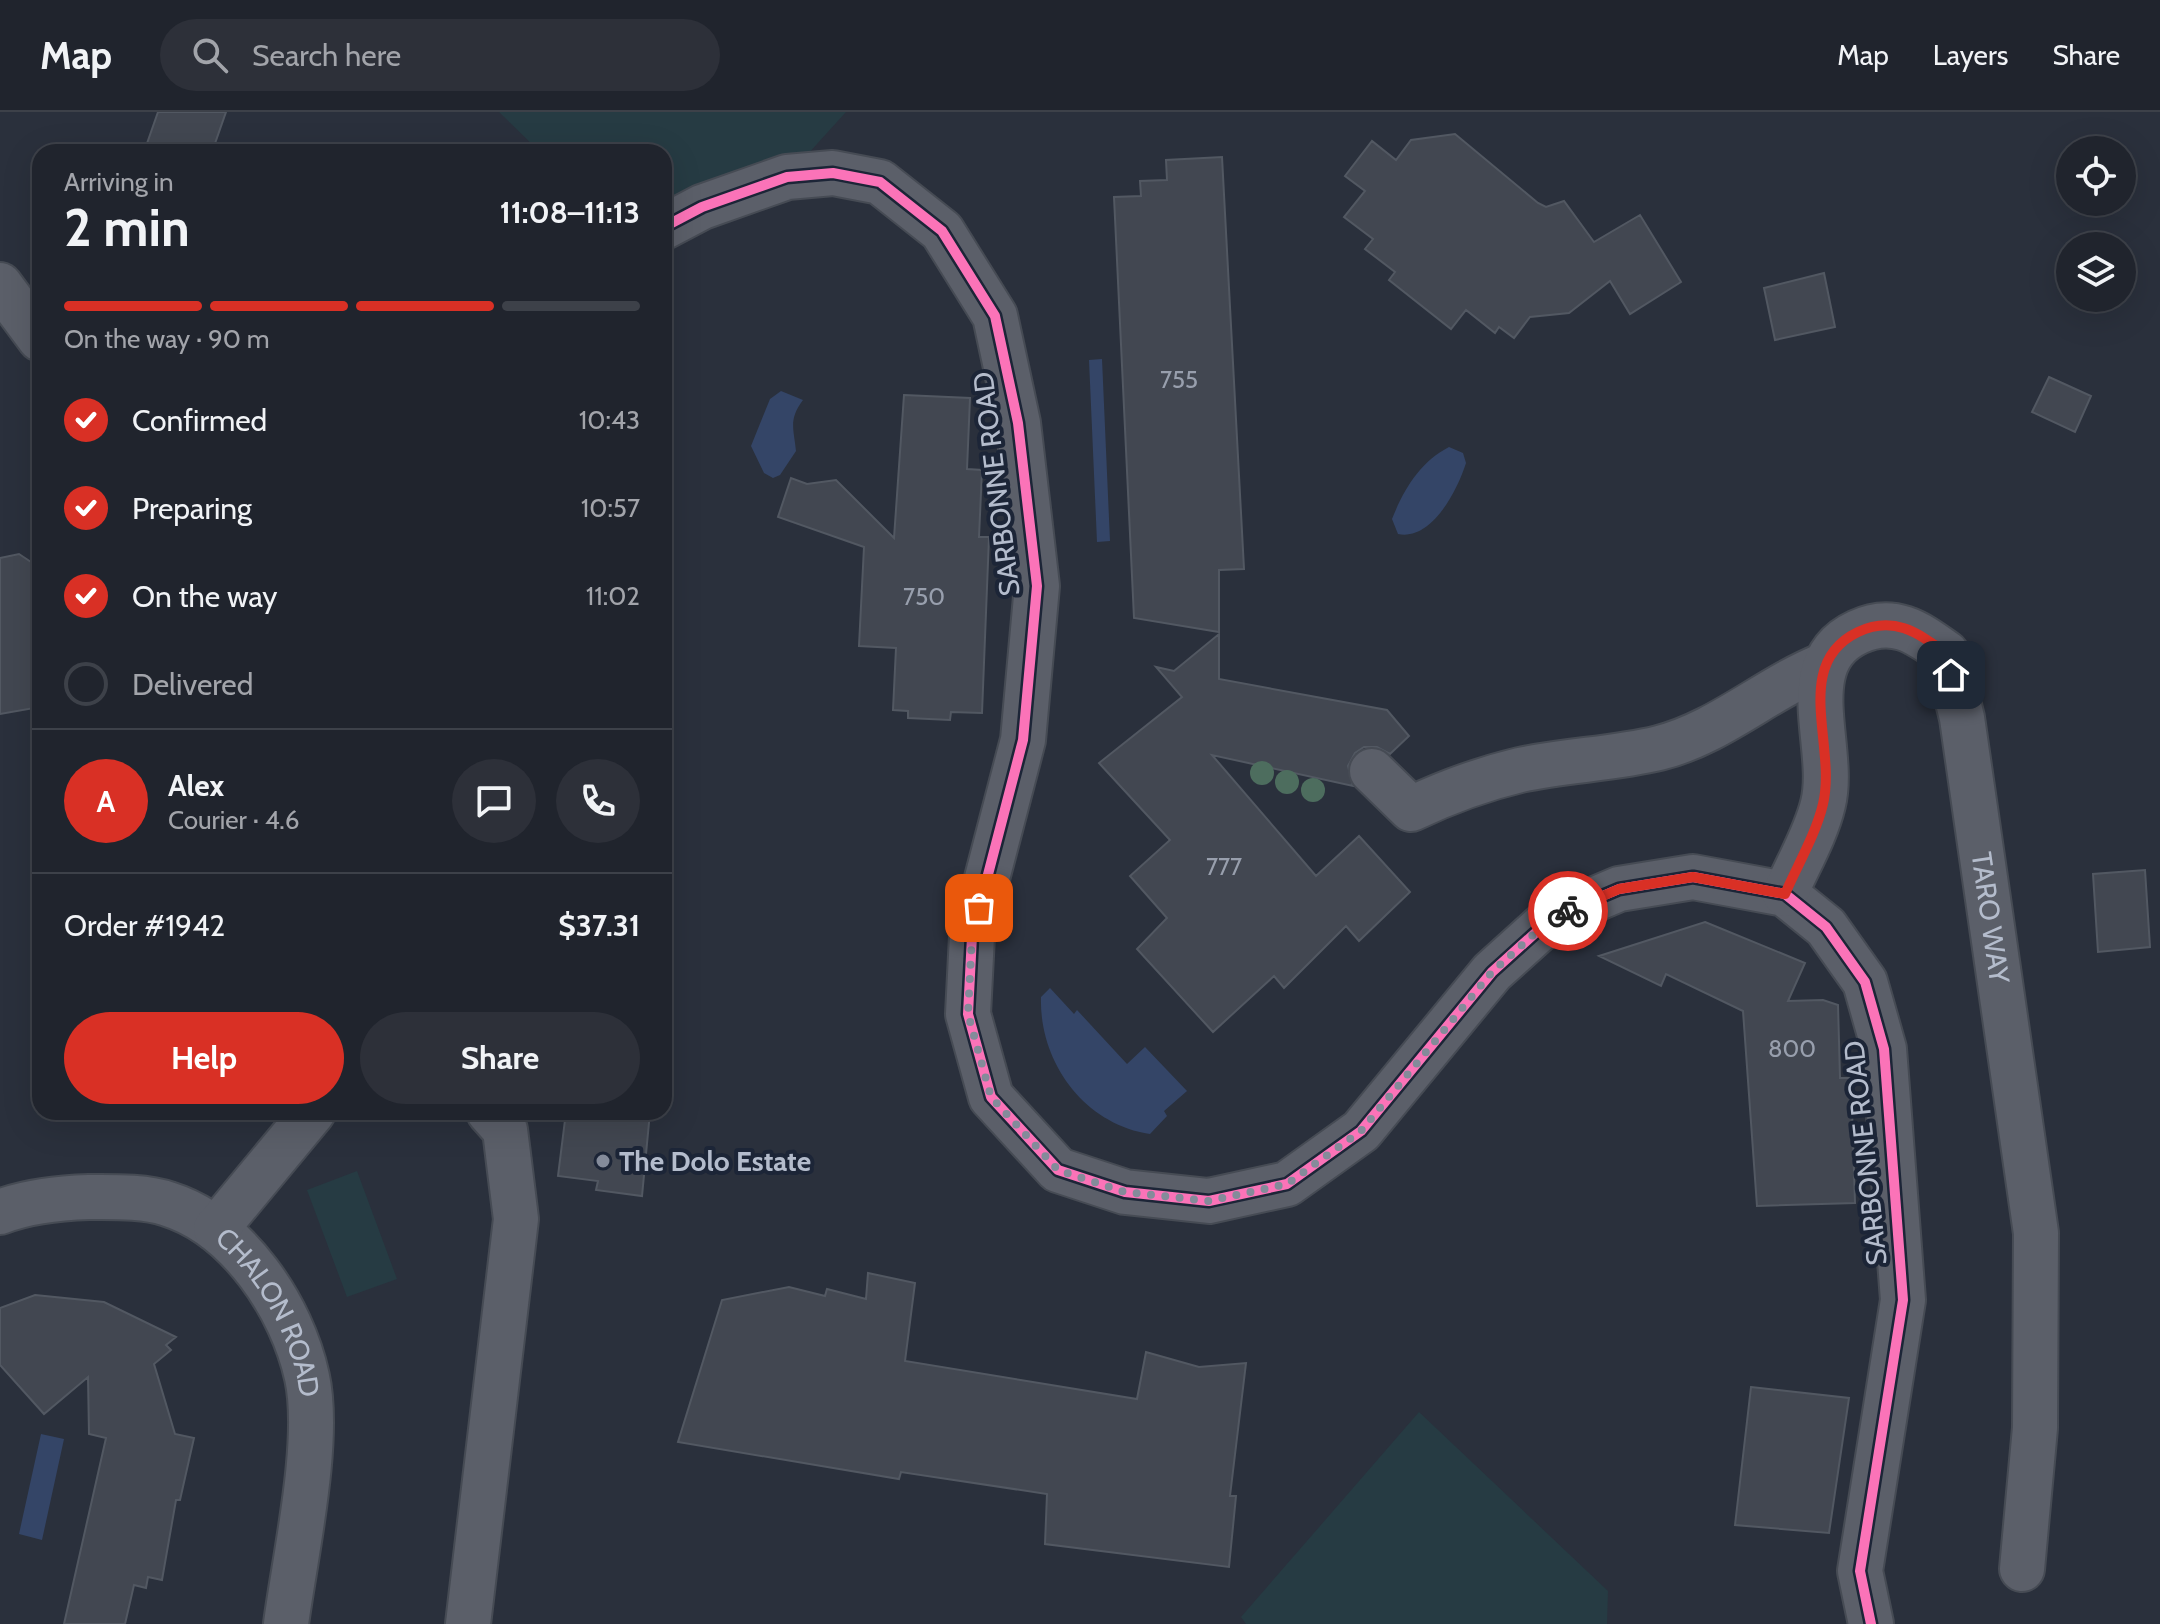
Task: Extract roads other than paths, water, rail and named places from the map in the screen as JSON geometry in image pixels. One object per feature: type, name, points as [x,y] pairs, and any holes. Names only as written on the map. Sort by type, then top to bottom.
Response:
[{"type":"street","name":"SARBONNE ROAD","points":[[672,223],[702,207],[787,177],[833,173],[880,182],[942,231],[995,316],[1018,423],[1037,586],[1023,740],[972,936],[968,1014],[991,1097],[1058,1170],[1125,1192],[1209,1201],[1287,1184],[1361,1131],[1492,972],[1553,917],[1619,889],[1693,877],[1785,894],[1826,927],[1865,982],[1884,1049],[1903,1300],[1860,1571],[1871,1624]]},
{"type":"street","points":[[0,285],[32,328]]},
{"type":"street","name":"TARO WAY","points":[[1822,666],[1840,640],[1872,625],[1912,629],[1946,653],[1962,718],[2036,1233],[2035,1428],[2022,1569]]},
{"type":"street","points":[[1372,771],[1411,809],[1459,787],[1521,770],[1661,748],[1742,712],[1786,681],[1822,666],[1824,803],[1785,894]]},
{"type":"street","points":[[216,1229],[306,1120]]},
{"type":"street","points":[[468,1624],[516,1219],[505,1130],[496,1120]]},
{"type":"street","name":"CHALON ROAD","points":[[0,1212],[55,1198],[107,1197],[167,1203],[216,1229],[253,1266],[289,1325],[307,1377],[311,1436],[286,1624]]},
{"type":"water","points":[[1102,359],[1110,541],[1097,542],[1089,360]]},
{"type":"water","points":[[781,391],[803,400],[794,419],[796,451],[780,475],[773,478],[764,473],[751,446],[770,399]]},
{"type":"water","points":[[1449,447],[1463,453],[1466,463],[1450,499],[1422,530],[1398,534],[1392,519],[1402,497],[1421,468]]},
{"type":"water","points":[[1050,988],[1074,1014],[1077,1010],[1127,1064],[1145,1047],[1187,1091],[1164,1111],[1167,1116],[1150,1134],[1105,1118],[1070,1086],[1057,1066],[1042,1021],[1041,997]]},
{"type":"water","points":[[41,1434],[64,1439],[42,1540],[19,1534]]},
{"type":"place","name":"The Dolo Estate","points":[[603,1161]]}]
